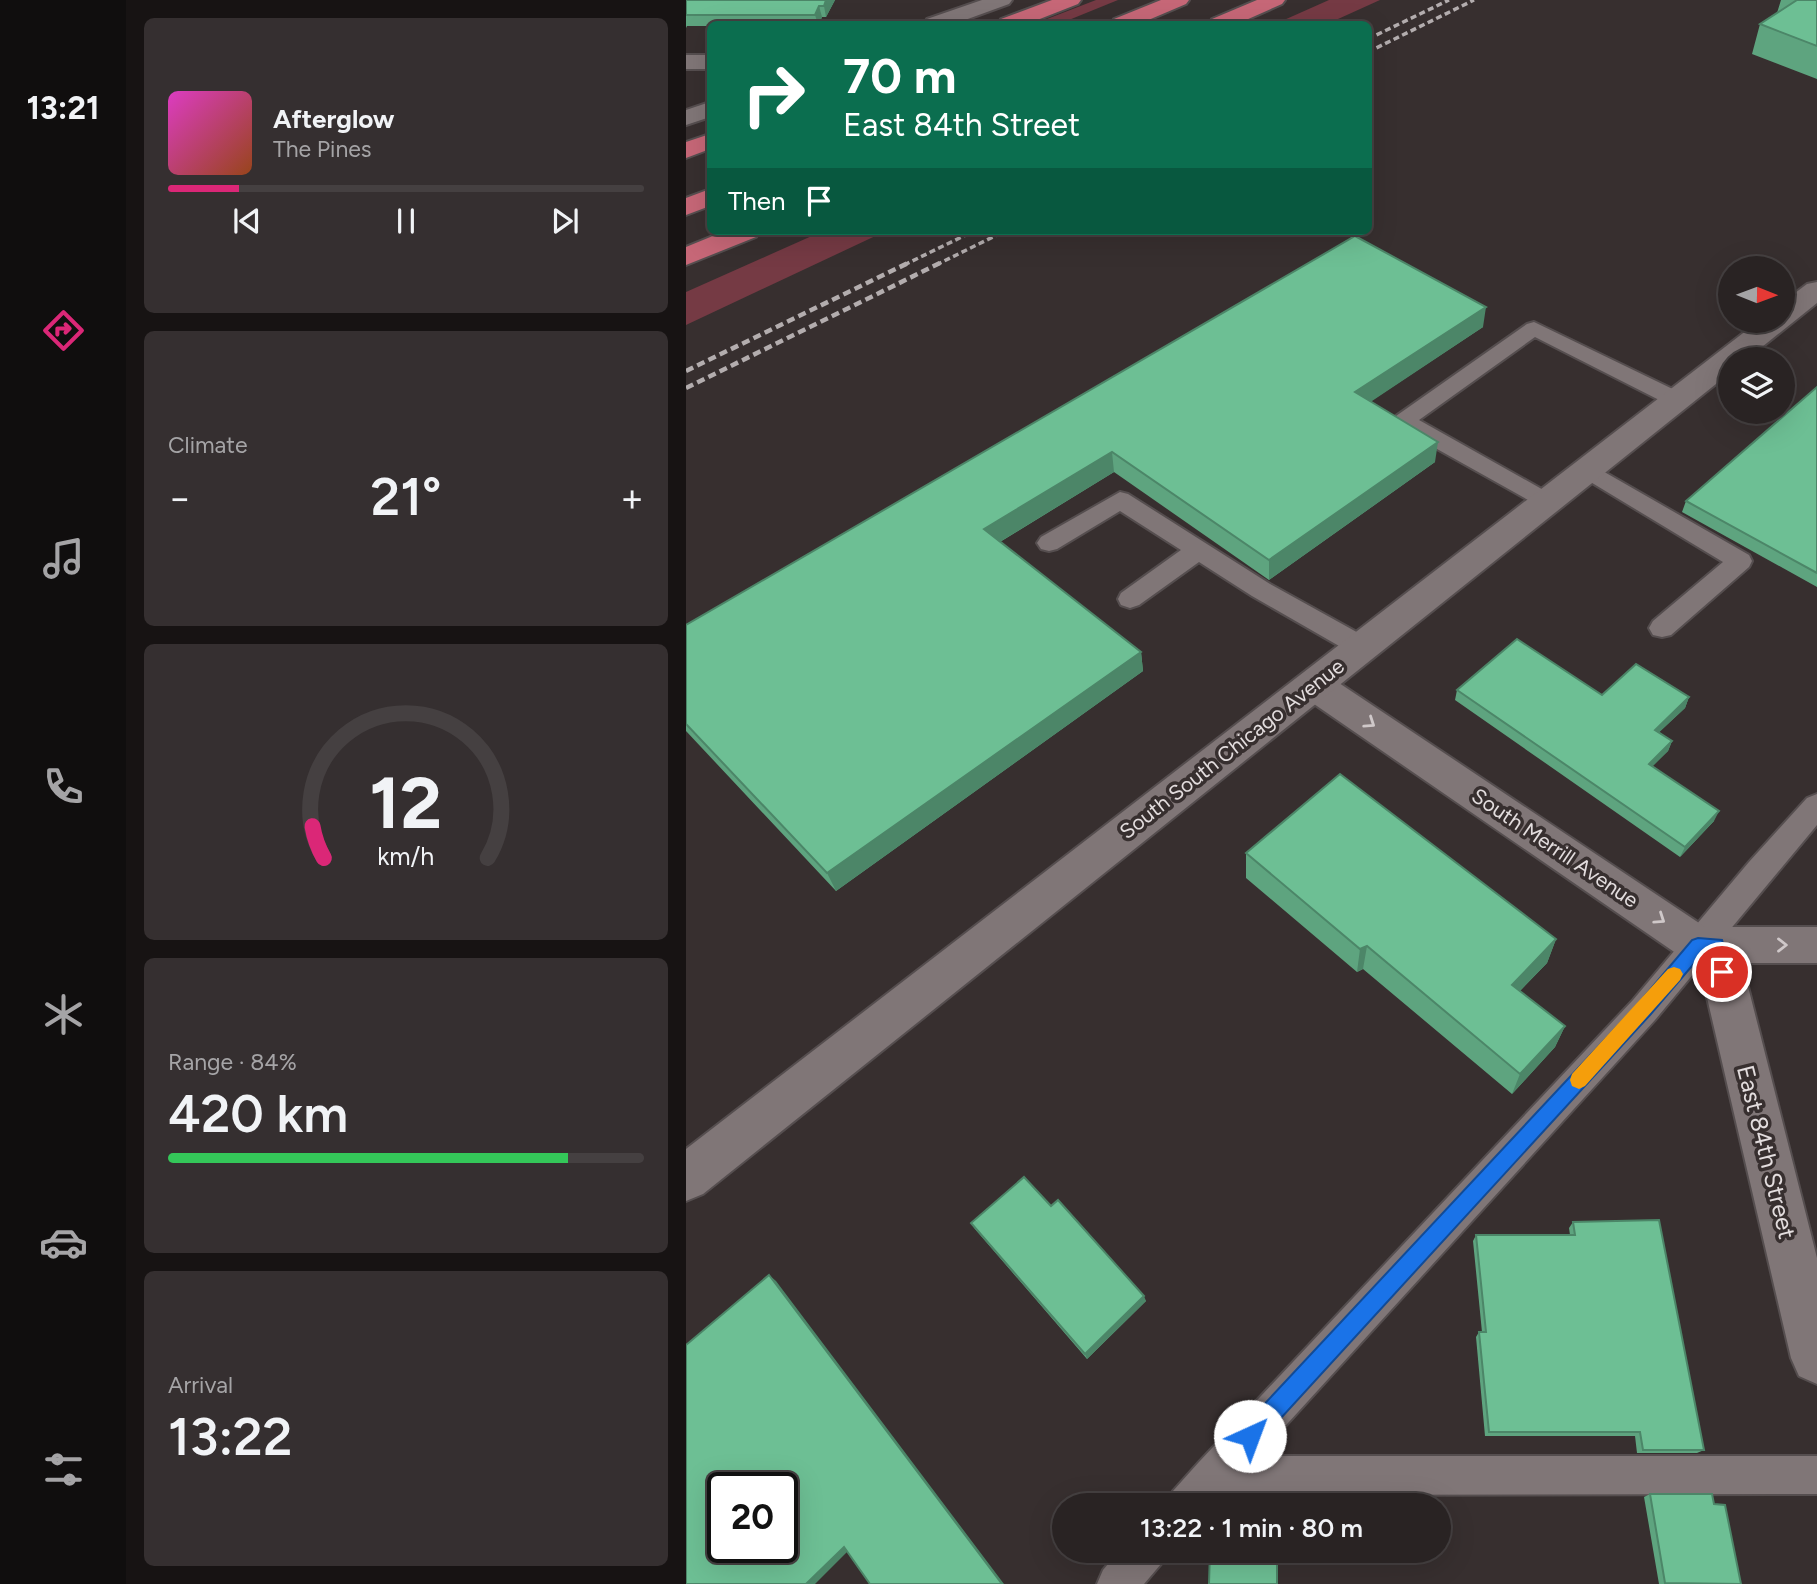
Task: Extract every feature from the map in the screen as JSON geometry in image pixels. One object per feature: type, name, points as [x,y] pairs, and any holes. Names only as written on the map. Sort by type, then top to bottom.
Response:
[{"type":"highway","points":[[1017,21],[1071,0]]},
{"type":"highway","points":[[1129,21],[1179,0]]},
{"type":"highway","points":[[1227,21],[1275,0]]},
{"type":"highway","points":[[686,151],[707,142]]},
{"type":"highway","points":[[686,207],[707,198]]},
{"type":"highway","points":[[686,257],[738,235]]},
{"type":"main road","points":[[943,21],[1002,0]]},
{"type":"main road","points":[[686,62],[707,62]]},
{"type":"main road","points":[[686,118],[707,109]]},
{"type":"main road","points":[[1796,306],[1817,290]]},
{"type":"main road","name":"South South Chicago Avenue","points":[[686,1178],[1762,333]]},
{"type":"main road","name":"South Merrill Avenue","points":[[1314,685],[1707,945]]},
{"type":"main road","points":[[1707,945],[1817,946]]},
{"type":"main road","name":"East 84th Street","points":[[1707,945],[1817,1358]]},
{"type":"lane","points":[[1546,502],[1404,421],[1534,328],[1677,400]]},
{"type":"lane","points":[[1587,470],[1740,561],[1662,628]]},
{"type":"lane","points":[[1049,543],[1120,500],[1261,590],[1362,647]]},
{"type":"lane","points":[[1130,599],[1198,550]]},
{"type":"lane","points":[[1198,1493],[1707,945],[1759,871],[1817,806]]},
{"type":"lane","points":[[1213,1476],[1817,1475]]},
{"type":"lane","points":[[1117,1584],[1136,1563]]},
{"type":"shaded area","points":[[1096,0],[1118,0],[1066,21],[1042,21]]},
{"type":"shaded area","points":[[1329,0],[1380,0],[1334,21],[1282,21]]},
{"type":"shaded area","points":[[814,235],[877,235],[686,325],[686,292]]},
{"type":"building","points":[[686,0],[826,0],[815,15],[686,15]]},
{"type":"building","points":[[1797,0],[1817,0],[1817,46],[1760,24]]},
{"type":"building","points":[[1355,236],[1486,307],[1355,392],[1438,442],[1269,560],[1112,452],[984,529],[1141,652],[827,873],[686,724],[686,625]]},
{"type":"building","points":[[1817,387],[1817,573],[1686,501],[1774,424],[1795,424],[1795,406]]},
{"type":"building","points":[[1517,639],[1602,695],[1636,664],[1689,697],[1655,730],[1672,741],[1649,764],[1719,811],[1685,847],[1457,690]]},
{"type":"building","points":[[1340,774],[1556,939],[1512,985],[1565,1026],[1520,1074],[1367,946],[1360,949],[1246,853]]},
{"type":"building","points":[[1024,1177],[1051,1206],[1058,1200],[1144,1296],[1085,1354],[971,1223]]},
{"type":"building","points":[[1659,1220],[1704,1450],[1643,1450],[1640,1432],[1489,1432],[1479,1332],[1486,1332],[1476,1235],[1575,1235],[1573,1222]]},
{"type":"building","points":[[769,1275],[1002,1584],[870,1584],[844,1547],[806,1584],[686,1584],[686,1345]]},
{"type":"building","points":[[1650,1494],[1712,1494],[1714,1504],[1725,1505],[1741,1584],[1665,1583]]},
{"type":"building","points":[[1210,1563],[1277,1563],[1277,1584],[1209,1584]]},
{"type":"railway","points":[[1372,37],[1449,0]]},
{"type":"railway","points":[[1372,50],[1474,0]]},
{"type":"railway","points":[[904,265],[966,235]]},
{"type":"railway","points":[[936,265],[997,235]]},
{"type":"railway","points":[[686,371],[908,263]]},
{"type":"railway","points":[[686,388],[940,263]]},
{"type":"slow traffic","points":[[1579,1080],[1674,974]]},
{"type":"route","points":[[1250,1436],[1644,1010],[1698,945],[1716,946],[1722,972]]}]
